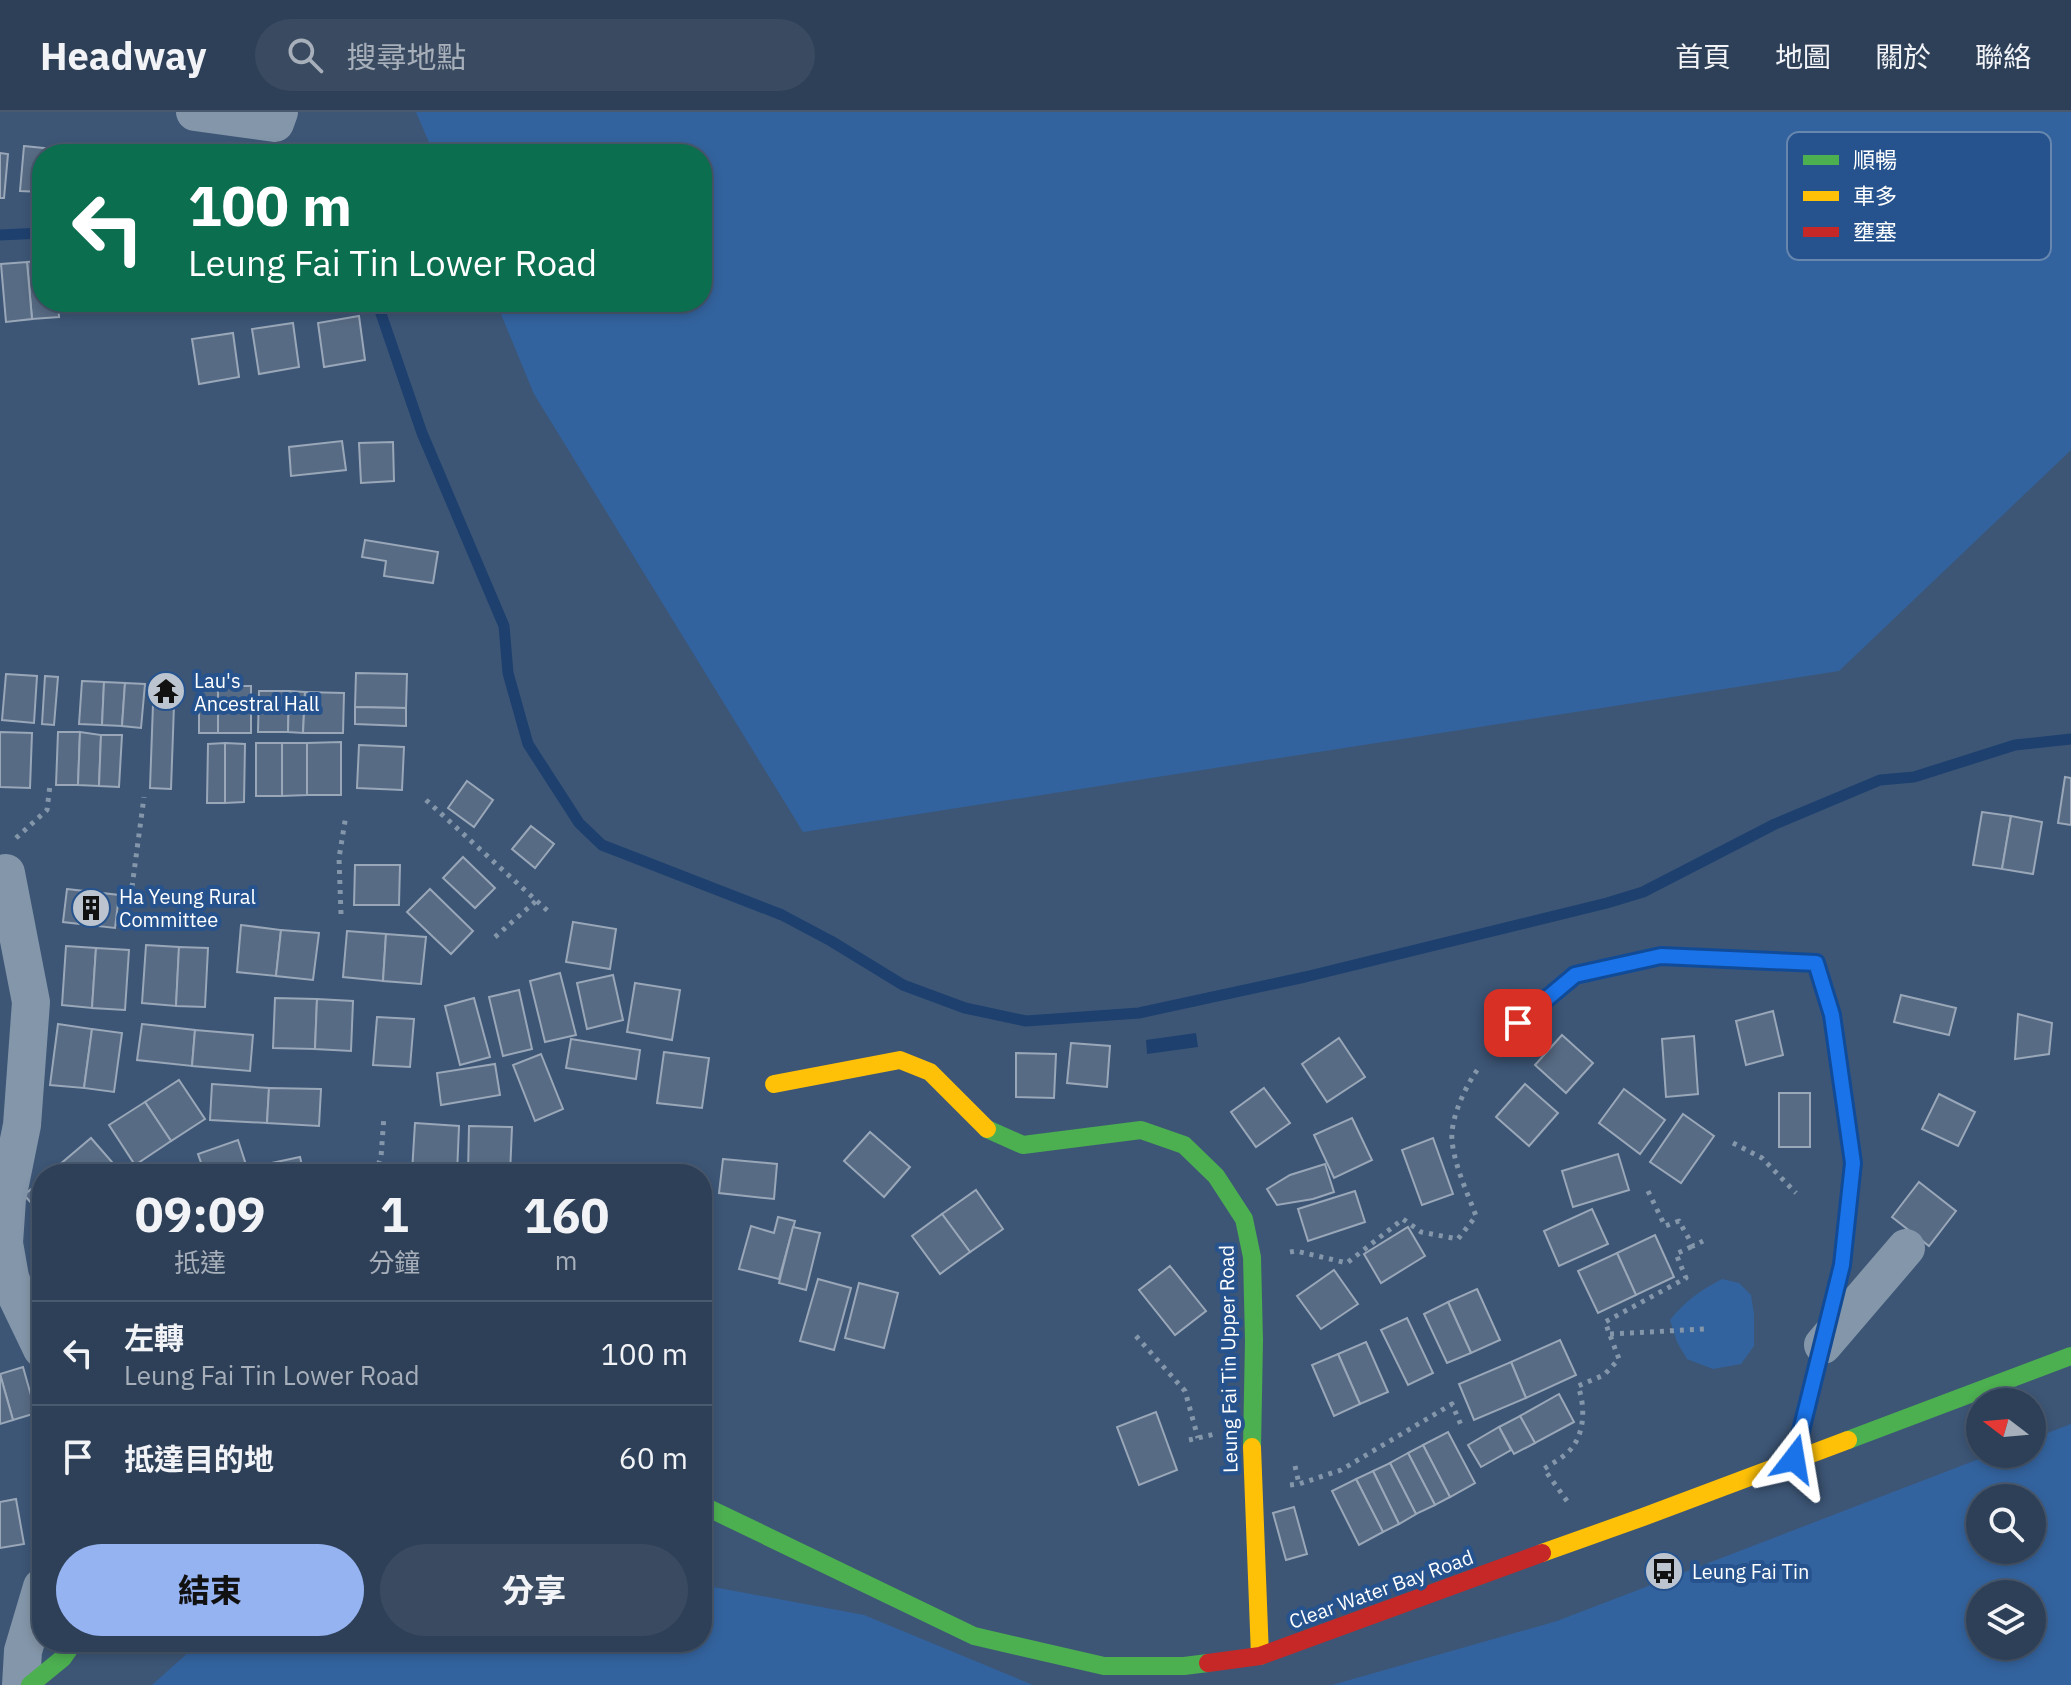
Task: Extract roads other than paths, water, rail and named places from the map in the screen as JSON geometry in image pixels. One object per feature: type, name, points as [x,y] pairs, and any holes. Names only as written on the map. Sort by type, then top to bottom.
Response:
[{"type":"street","points":[[195,112],[275,123],[279,112]]},
{"type":"street","points":[[6,873],[31,1002],[22,1125],[4,1199],[4,1243],[16,1295],[32,1328]]},
{"type":"street","points":[[1499,1039],[1575,975],[1661,956],[1816,963],[1832,1015],[1853,1163],[1842,1265],[1794,1459]]},
{"type":"street","name":"Leung Fai Tin Upper Road","points":[[774,1084],[900,1060],[930,1072],[985,1128],[1023,1145],[1141,1130],[1184,1145],[1216,1176],[1244,1219],[1252,1257],[1252,1443],[1260,1656]]},
{"type":"street","points":[[1823,1345],[1906,1248]]},
{"type":"street","name":"Clear Water Bay Road","points":[[712,1510],[974,1636],[1104,1666],[1184,1666],[1260,1656],[1645,1518],[2071,1356]]},
{"type":"street","points":[[21,1685],[23,1651],[32,1621]]},
{"type":"street","points":[[54,1685],[67,1652]]},
{"type":"street","points":[[30,1685],[63,1658]]},
{"type":"waterway","points":[[0,235],[32,233]]},
{"type":"waterway","points":[[380,312],[422,433],[504,626],[508,673],[528,744],[579,823],[602,845],[782,915],[903,985],[965,1008],[1026,1021],[1139,1013],[1305,977],[1643,892],[1775,824],[1880,780],[1914,777],[2015,745],[2071,739]]},
{"type":"place","name":"Lau's Ancestral Hall","points":[[166,691]]},
{"type":"place","name":"Ha Yeung Rural Committee","points":[[91,908]]},
{"type":"place","name":"Leung Fai Tin","points":[[1664,1571]]}]
